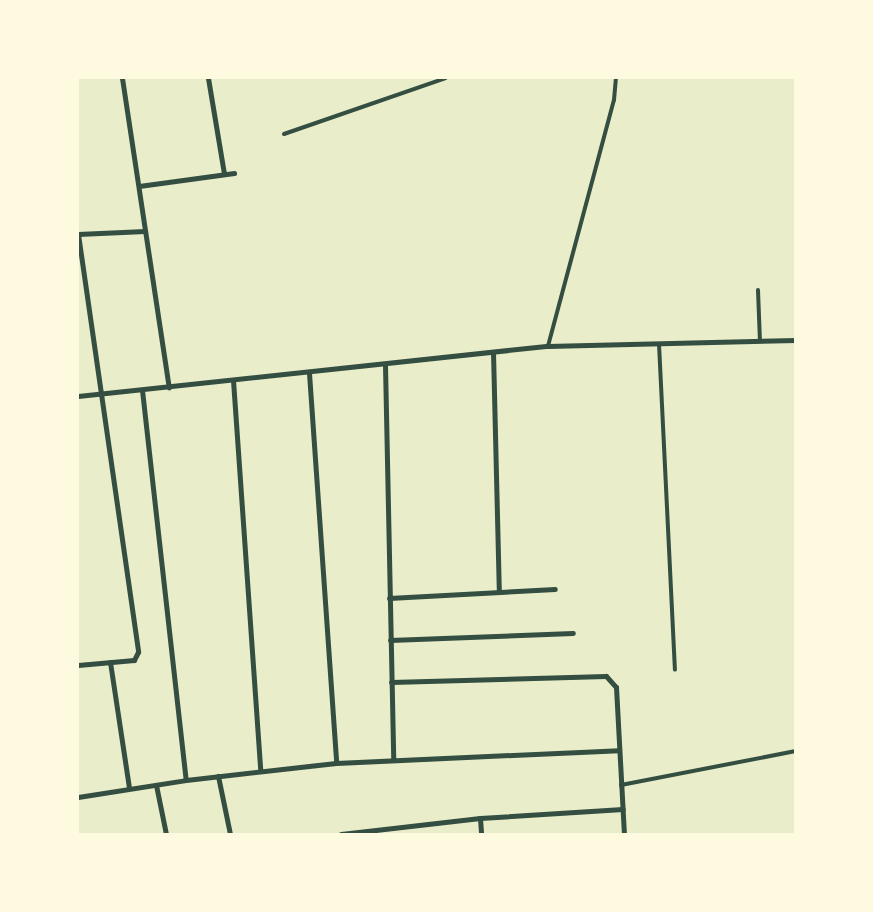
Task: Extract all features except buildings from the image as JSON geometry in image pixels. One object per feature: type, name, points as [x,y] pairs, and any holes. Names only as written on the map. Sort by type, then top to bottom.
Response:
[{"type":"street","points":[[122,78],[169,387]]},
{"type":"street","points":[[208,78],[224,174]]},
{"type":"street","points":[[139,186],[234,173]]},
{"type":"street","points":[[78,665],[134,660],[138,652],[78,234],[145,231]]},
{"type":"street","points":[[78,396],[309,373],[548,346],[796,340]]},
{"type":"street","points":[[492,352],[499,592]]},
{"type":"street","points":[[384,365],[393,759]]},
{"type":"street","points":[[309,373],[336,763]]},
{"type":"street","points":[[233,380],[260,771]]},
{"type":"street","points":[[142,390],[186,780]]},
{"type":"street","points":[[389,598],[555,589]]},
{"type":"street","points":[[390,640],[573,633]]},
{"type":"street","points":[[110,662],[129,788]]},
{"type":"street","points":[[391,682],[598,674],[612,680],[616,687],[624,834]]},
{"type":"street","points":[[78,797],[186,780],[336,763],[619,750]]},
{"type":"street","points":[[218,776],[230,834]]},
{"type":"street","points":[[156,785],[166,834]]},
{"type":"street","points":[[341,834],[480,818],[623,808]]},
{"type":"street","points":[[480,818],[481,834]]},
{"type":"lane","points":[[284,134],[446,78]]},
{"type":"lane","points":[[548,346],[614,100],[616,78]]},
{"type":"lane","points":[[758,290],[760,341]]},
{"type":"lane","points":[[659,344],[675,670]]},
{"type":"lane","points":[[621,785],[796,751]]}]
